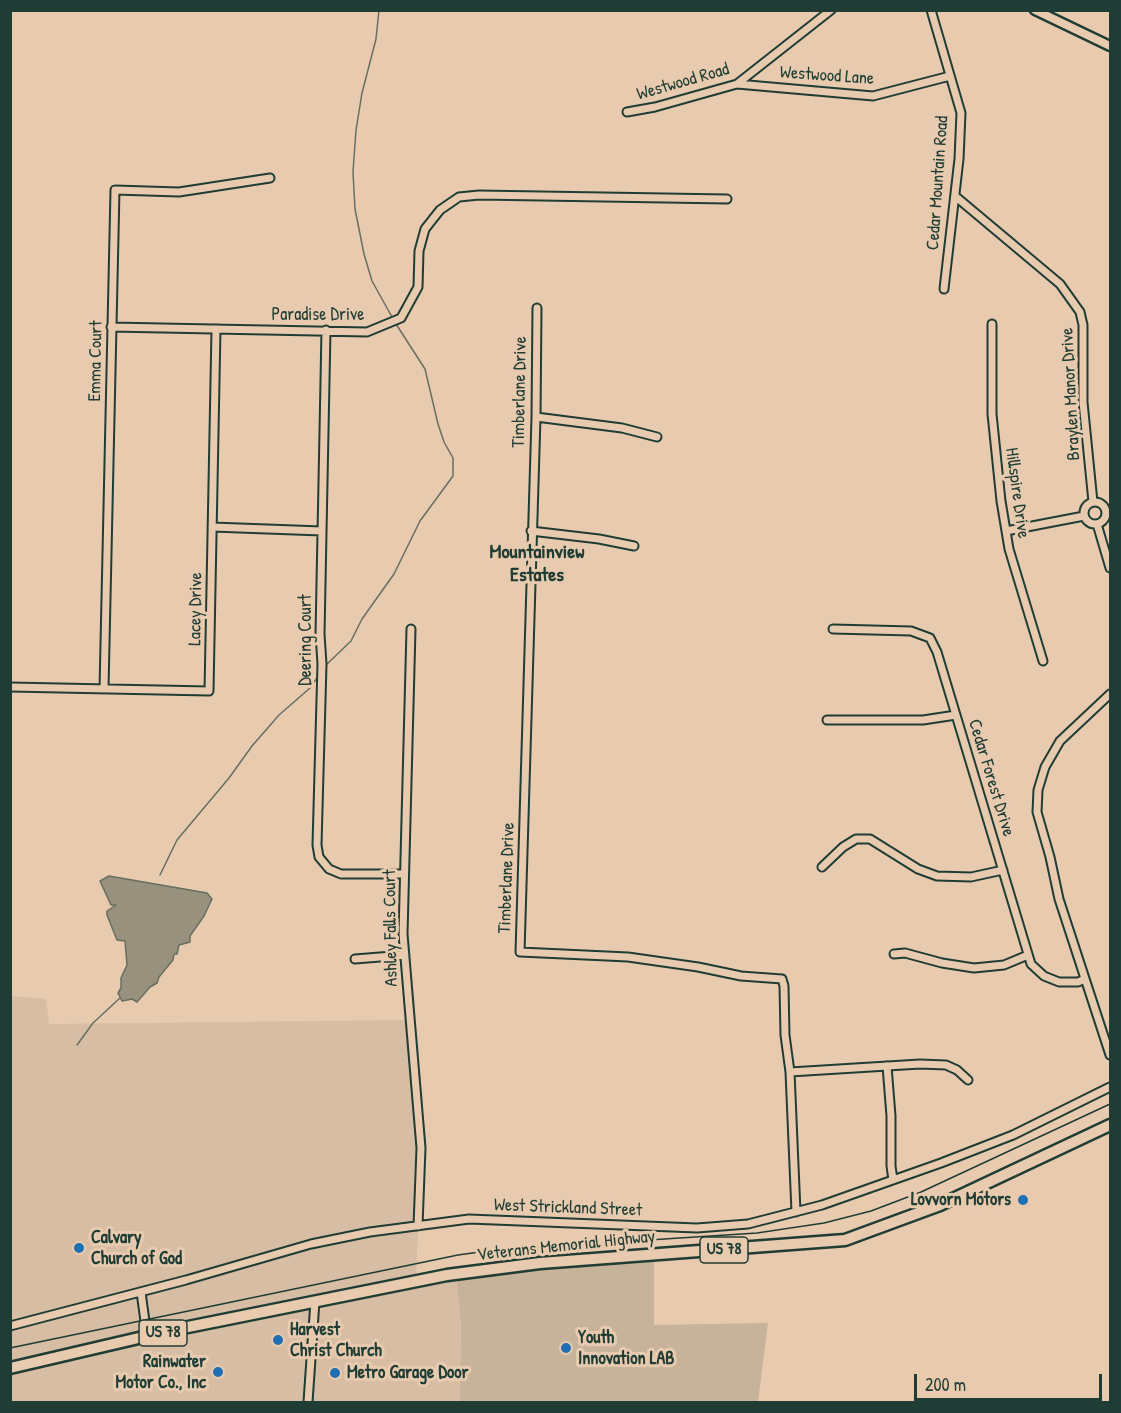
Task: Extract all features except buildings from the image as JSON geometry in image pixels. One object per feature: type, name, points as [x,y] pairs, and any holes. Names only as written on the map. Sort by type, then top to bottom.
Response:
[{"type":"main road","name":"Veterans Memorial Highway","points":[[10,1368],[147,1336],[447,1275],[540,1263],[845,1240],[940,1205],[1110,1125]]},
{"type":"street","name":"Westwood Road","points":[[627,112],[655,108],[737,84],[831,10]]},
{"type":"street","name":"Cedar Mountain Road","points":[[931,10],[961,113],[955,196],[944,289]]},
{"type":"street","points":[[1035,10],[1110,46]]},
{"type":"street","name":"Westwood Lane","points":[[737,84],[873,96],[950,76]]},
{"type":"street","name":"Emma Court","points":[[104,688],[115,190],[179,192],[270,178]]},
{"type":"street","name":"Paradise Drive","points":[[111,327],[367,332],[401,318],[418,287],[419,251],[425,229],[440,210],[459,197],[479,195],[727,199]]},
{"type":"street","name":"Braylen Manor Drive","points":[[955,196],[1060,284],[1080,312],[1083,325],[1083,402],[1093,502]]},
{"type":"street","name":"Timberlane Drive","points":[[537,308],[536,417],[520,952],[628,957],[782,980],[790,1072],[796,1212]]},
{"type":"street","name":"Hillspire Drive","points":[[992,324],[992,414],[1001,501],[1010,549],[1043,661]]},
{"type":"street","name":"Lacey Drive","points":[[10,687],[209,691],[216,329]]},
{"type":"street","name":"Deering Court","points":[[326,330],[320,634],[322,664],[317,845],[319,857],[329,869],[341,874],[404,874]]},
{"type":"street","points":[[536,417],[636,430],[657,437]]},
{"type":"street","points":[[1093,502],[1103,504],[1108,513],[1104,520],[1097,524],[1087,522],[1084,508],[1093,502]]},
{"type":"street","points":[[1006,531],[1084,516]]},
{"type":"street","points":[[1097,524],[1110,568]]},
{"type":"street","points":[[212,528],[322,531]]},
{"type":"street","points":[[531,531],[599,539],[634,546]]},
{"type":"street","name":"Ashley Falls Court","points":[[411,629],[403,934],[421,1148],[417,1226]]},
{"type":"street","name":"Cedar Forest Drive","points":[[833,629],[911,631],[930,638],[937,652],[1031,964],[1044,976],[1059,982],[1078,982],[1085,979]]},
{"type":"street","points":[[1110,694],[1060,741],[1045,767],[1038,790],[1037,812],[1059,899],[1110,1055]]},
{"type":"street","points":[[827,720],[922,720],[956,715]]},
{"type":"street","points":[[822,867],[849,843],[856,839],[870,838],[918,869],[937,876],[971,877],[1003,870]]},
{"type":"street","points":[[894,954],[905,952],[942,963],[974,968],[1004,965],[1028,955]]},
{"type":"street","points":[[354,959],[405,955]]},
{"type":"street","points":[[790,1072],[946,1065],[957,1070],[968,1080]]},
{"type":"street","points":[[887,1066],[893,1180]]},
{"type":"street","name":"West Strickland Street","points":[[10,1326],[311,1244],[370,1232],[469,1219],[697,1228],[748,1224],[847,1197],[1013,1135],[1110,1087]]},
{"type":"street","points":[[141,1292],[147,1336]]},
{"type":"street","points":[[308,1402],[315,1301]]},
{"type":"shaded area","points":[[109,876],[207,893],[212,899],[204,916],[190,936],[190,942],[179,945],[177,954],[174,954],[173,960],[157,983],[150,987],[137,1002],[132,999],[122,1001],[118,993],[127,965],[125,941],[117,940],[107,915],[107,911],[116,905],[111,905],[100,881]]},
{"type":"shaded area","points":[[10,996],[46,999],[49,1024],[410,1020],[421,1148],[416,1281],[456,1274],[461,1327],[460,1402],[11,1402]]},
{"type":"shaded area","points":[[654,1257],[654,1325],[768,1323],[758,1402],[460,1402],[461,1326],[456,1273]]},
{"type":"waterway","points":[[379,10],[376,39],[362,93],[356,130],[353,172],[355,209],[364,254],[372,281],[392,317]]},
{"type":"waterway","points":[[326,665],[351,641],[362,619],[394,574],[420,521],[453,476],[453,458],[438,424],[425,369],[396,324]]},
{"type":"waterway","points":[[160,875],[177,840],[229,778],[252,746],[279,715],[310,688],[317,678]]},
{"type":"waterway","points":[[77,1045],[93,1023],[120,998]]},
{"type":"railway","points":[[10,1348],[458,1255],[494,1250],[757,1233],[824,1223],[871,1211],[921,1192],[1110,1104]]},
{"type":"place","name":"Lovvorn Motors","points":[[1023,1200]]},
{"type":"place","name":"Calvary Church of God","points":[[79,1248]]},
{"type":"place","name":"Harvest Christ Church","points":[[278,1340]]},
{"type":"place","name":"Youth Innovation LAB","points":[[566,1348]]},
{"type":"place","name":"Rainwater Motor Co., Inc","points":[[218,1372]]},
{"type":"place","name":"Metro Garage Door","points":[[335,1373]]},
{"type":"district","name":"Mountainview Estates","points":[[537,564]]}]
